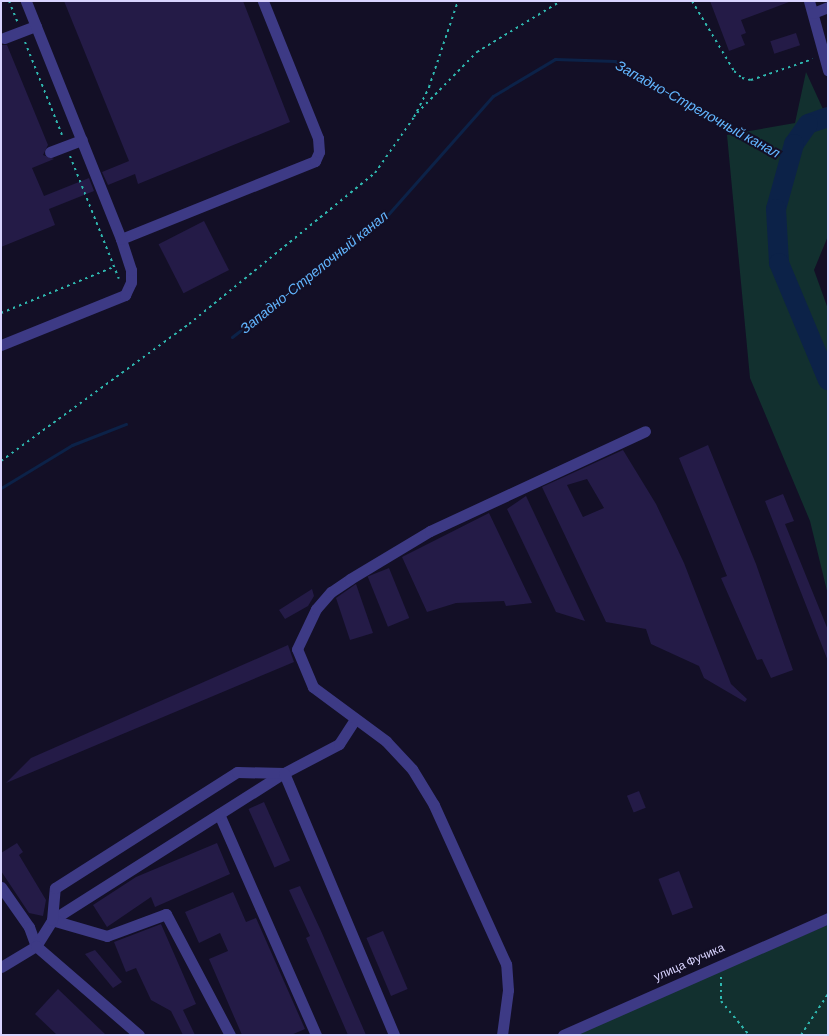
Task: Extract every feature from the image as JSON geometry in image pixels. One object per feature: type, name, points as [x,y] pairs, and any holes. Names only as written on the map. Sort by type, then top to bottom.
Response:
[{"type":"street","points":[[1,345],[125,295],[131,282],[131,270],[120,239],[26,1]]},
{"type":"street","points":[[120,239],[314,161],[319,152],[318,138],[263,1]]},
{"type":"street","points":[[809,1],[828,70]]},
{"type":"street","points":[[813,13],[828,7]]},
{"type":"street","points":[[4,38],[36,26]]},
{"type":"street","points":[[50,152],[82,140]]},
{"type":"street","points":[[502,1035],[508,990],[506,964],[447,832],[412,769],[386,741],[312,687],[297,649],[316,609],[331,592],[430,531],[645,431]]},
{"type":"street","points":[[1,967],[36,946],[52,920],[284,773],[338,744],[355,719]]},
{"type":"street","points":[[52,920],[54,888],[229,777],[237,772],[284,773]]},
{"type":"street","points":[[284,773],[394,1035]]},
{"type":"street","points":[[219,814],[316,1035]]},
{"type":"street","points":[[1,887],[29,927],[36,946],[140,1035]]},
{"type":"street","points":[[52,920],[106,936],[166,914],[230,1035]]},
{"type":"street","name":"улица Фучика","points":[[563,1035],[721,962],[828,918]]},
{"type":"path","points":[[1,460],[189,324],[375,174],[414,117],[429,87],[458,1]]},
{"type":"path","points":[[414,117],[477,52],[561,1]]},
{"type":"path","points":[[692,1],[734,71],[742,78],[751,80],[824,55]]},
{"type":"path","points":[[1,313],[114,267]]},
{"type":"path","points":[[721,962],[721,1001],[749,1035]]},
{"type":"path","points":[[801,1035],[828,994]]},
{"type":"green space","points":[[806,72],[828,120],[828,236],[814,270],[828,309],[828,595],[810,521],[750,378],[727,135],[795,123]]},
{"type":"green space","points":[[828,925],[828,1035],[568,1035],[756,955]]},
{"type":"building","points":[[64,1],[243,1],[290,122],[138,184],[135,174],[108,185],[102,172],[129,161]]},
{"type":"building","points":[[710,1],[789,2],[741,20],[746,33],[741,35],[745,45],[729,51]]},
{"type":"building","points":[[796,33],[800,45],[774,54],[770,41]]},
{"type":"building","points":[[1,45],[7,45],[48,145],[43,155],[54,159],[32,168],[44,196],[89,178],[94,191],[49,209],[55,225],[1,247]]},
{"type":"building","points":[[204,221],[229,270],[184,293],[159,244]]},
{"type":"building","points":[[708,445],[756,564],[793,670],[771,678],[762,659],[757,660],[721,578],[727,576],[679,458]]},
{"type":"building","points":[[623,450],[656,504],[684,563],[731,684],[747,699],[745,702],[704,678],[699,666],[651,644],[646,629],[606,622],[542,487]],"holes":[[[587,479],[604,508],[583,517],[567,485]]]},
{"type":"building","points":[[783,494],[794,521],[785,524],[828,630],[828,661],[765,501]]},
{"type":"building","points":[[526,496],[585,621],[556,612],[507,509]]},
{"type":"building","points":[[489,513],[532,603],[506,606],[504,601],[456,603],[427,612],[402,557]]},
{"type":"building","points":[[389,568],[409,618],[388,627],[368,577]]},
{"type":"building","points":[[356,584],[373,633],[350,640],[336,598]]},
{"type":"building","points":[[312,589],[314,596],[308,606],[285,619],[279,610]]},
{"type":"building","points":[[288,645],[294,662],[6,783],[31,758]]},
{"type":"building","points":[[639,791],[646,808],[634,813],[627,796]]},
{"type":"building","points":[[264,802],[290,860],[275,867],[248,809]]},
{"type":"building","points":[[17,843],[23,852],[19,855],[46,900],[43,916],[29,913],[1,871],[1,853]]},
{"type":"building","points":[[217,843],[230,874],[155,907],[151,897],[107,927],[93,905],[136,877]]},
{"type":"building","points":[[679,871],[693,907],[672,915],[658,879]]},
{"type":"building","points":[[300,886],[366,1035],[348,1035],[306,938],[310,936],[289,890]]},
{"type":"building","points":[[233,892],[246,922],[256,918],[305,1029],[291,1035],[242,1035],[209,959],[228,951],[220,933],[199,943],[185,912]]},
{"type":"building","points":[[161,924],[196,1004],[183,1010],[195,1035],[183,1035],[171,1011],[151,1000],[136,968],[126,972],[114,942]]},
{"type":"building","points":[[383,931],[408,989],[391,996],[366,938]]},
{"type":"building","points":[[95,950],[122,982],[113,988],[85,954]]},
{"type":"building","points":[[58,989],[106,1035],[57,1035],[35,1014]]},
{"type":"waterway","name":"Западно-Стрелочный канал","points":[[232,337],[384,219],[493,96],[555,59],[615,61],[689,108],[789,159]]},
{"type":"waterway","points":[[828,117],[808,124],[794,144],[776,209],[779,263],[828,380]]},
{"type":"waterway","name":"Западно-Стрелочный канал","points":[[1,488],[72,445],[126,424]]}]
